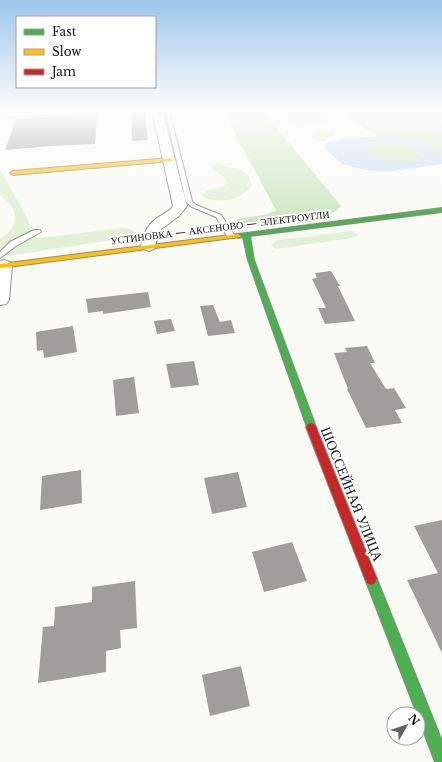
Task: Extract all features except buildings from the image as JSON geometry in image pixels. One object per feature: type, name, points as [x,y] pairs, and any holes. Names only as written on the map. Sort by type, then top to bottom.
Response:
[{"type":"street","points":[[149,246],[151,232],[157,223],[177,212],[180,206],[167,146]]},
{"type":"street","points":[[13,172],[170,160]]},
{"type":"street","name":"УСТИНОВКА — АКСЕНОВО — ЭЛЕКТРОУГЛИ","points":[[1,262],[149,246],[442,210]]},
{"type":"street","name":"ШОССЕЙНАЯ УЛИЦА","points":[[246,234],[251,260],[306,415],[442,760]]},
{"type":"street","points":[[0,300],[1,262]]},
{"type":"lane","points":[[176,146],[189,202],[194,206],[219,216],[231,236]]},
{"type":"lane","points":[[1,262],[13,244],[37,232]]},
{"type":"green space","points":[[242,146],[291,146],[341,206],[336,211],[328,215],[248,228],[238,228],[235,226],[237,219],[268,214],[276,210]]},
{"type":"green space","points":[[364,146],[407,146],[417,151],[422,156],[421,159],[405,162],[384,161],[364,149]]},
{"type":"green space","points":[[422,146],[442,146],[442,154]]},
{"type":"green space","points":[[216,164],[238,169],[248,175],[252,185],[243,194],[233,199],[216,200],[201,196],[209,190],[225,186],[227,183],[224,177],[212,169],[212,166]]},
{"type":"green space","points":[[0,171],[5,177],[37,238],[124,228],[135,231],[133,237],[0,257],[0,239],[12,228],[15,223],[15,217],[11,206],[0,195]]},
{"type":"green space","points":[[352,231],[358,235],[352,238],[276,249],[271,245],[278,240]]},
{"type":"water","points":[[326,146],[364,146],[364,149],[379,159],[389,162],[400,162],[421,159],[422,156],[417,151],[407,146],[431,146],[442,154],[442,164],[393,171],[371,171],[342,164],[325,149]]},
{"type":"traffic: fast","points":[[238,236],[442,210]]},
{"type":"traffic: fast","points":[[246,235],[251,260],[311,427]]},
{"type":"traffic: fast","points":[[371,579],[442,760]]},
{"type":"traffic: slow","points":[[13,173],[170,160]]},
{"type":"traffic: slow","points":[[0,266],[238,236]]},
{"type":"traffic: jam","points":[[311,427],[371,579]]}]
